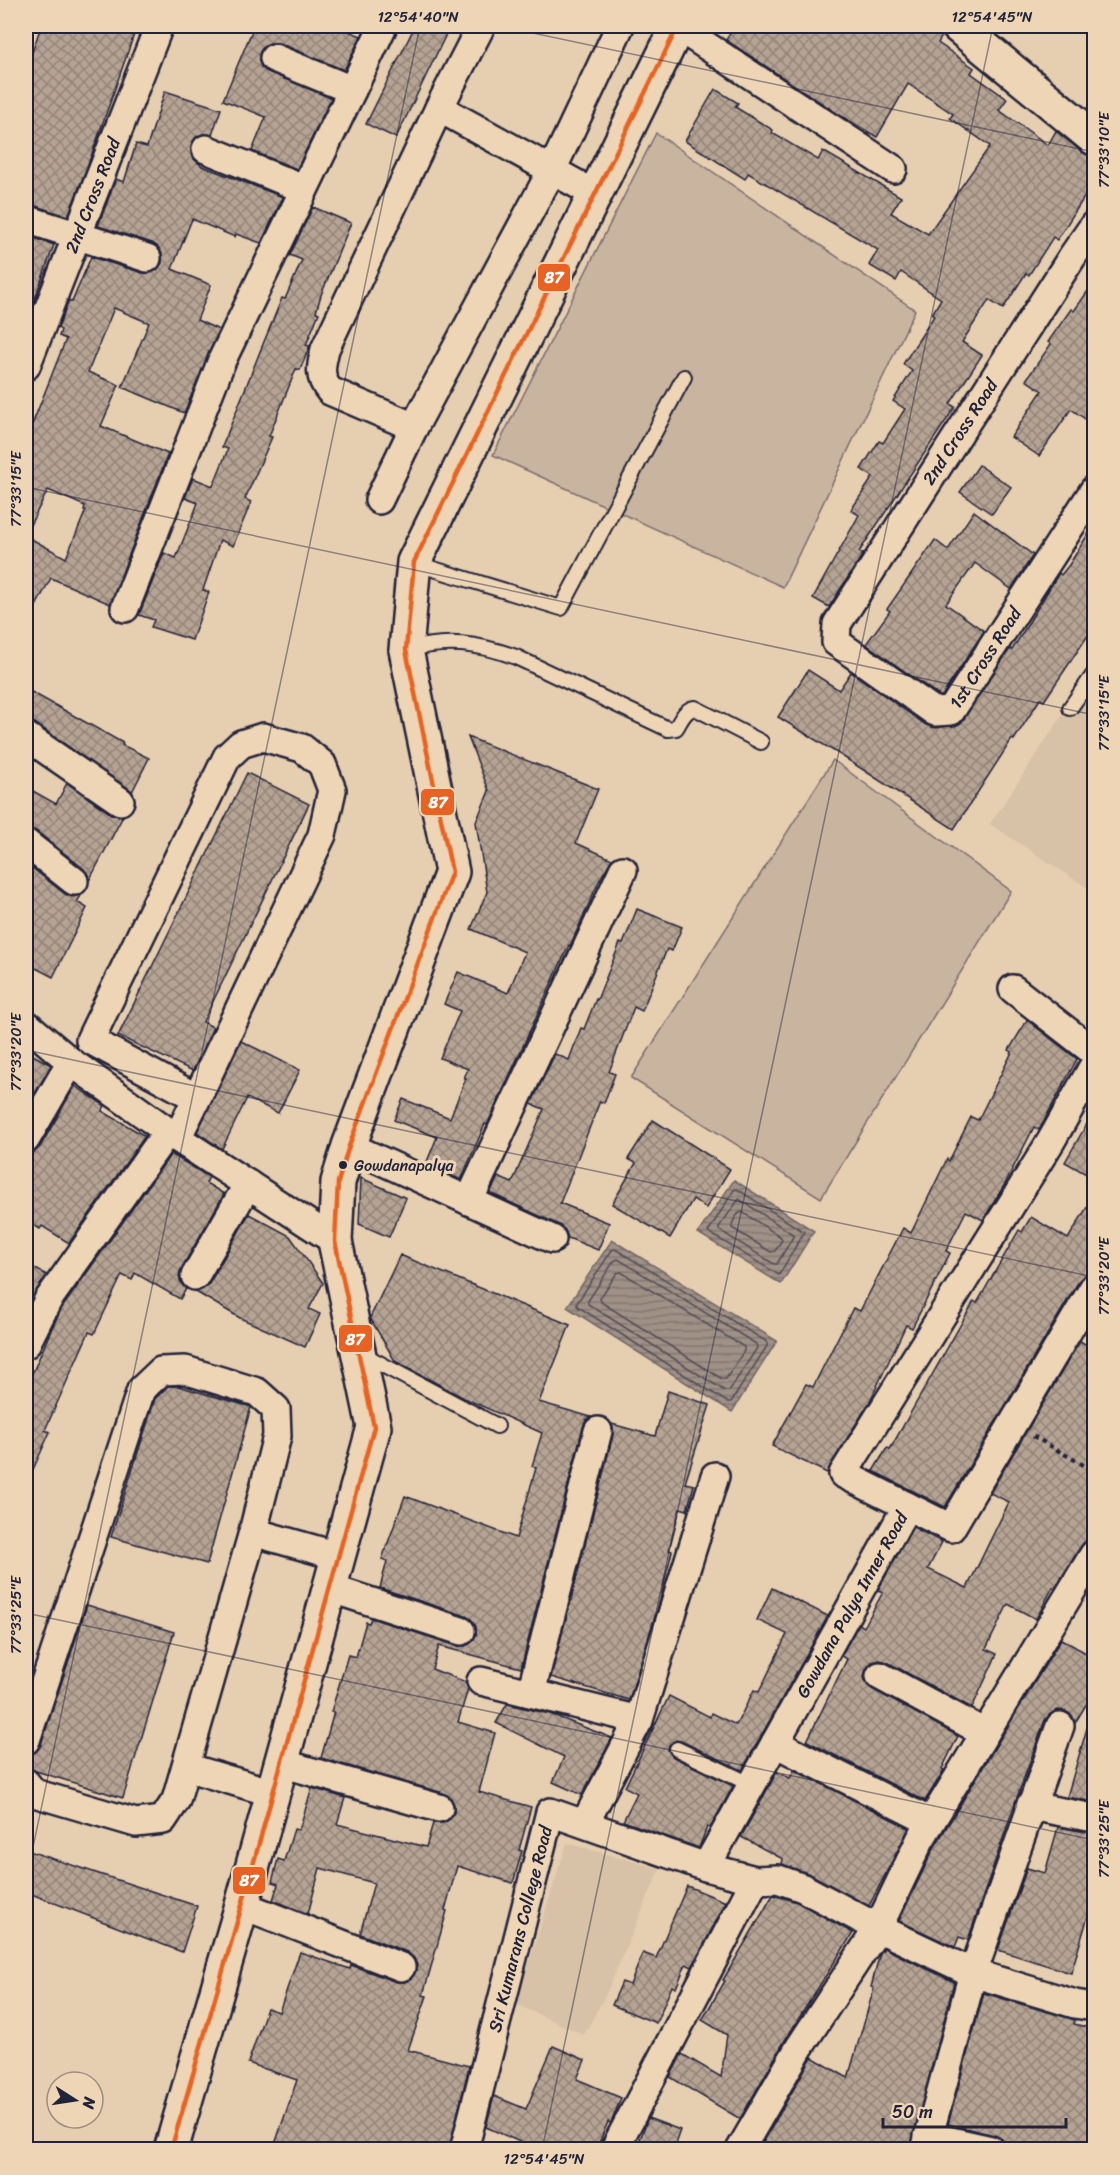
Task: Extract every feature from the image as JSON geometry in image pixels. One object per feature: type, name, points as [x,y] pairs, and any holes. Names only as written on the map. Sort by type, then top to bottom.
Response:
[{"type":"main road","points":[[171,2150],[242,1905],[374,1427],[335,1241],[338,1182],[349,1146],[452,873],[406,650],[414,562],[678,26]]},
{"type":"main road","points":[[958,26],[1095,138]]},
{"type":"street","name":"2nd Cross Road","points":[[26,366],[34,322],[77,235],[159,26]]},
{"type":"street","points":[[125,608],[222,360],[383,26]]},
{"type":"street","points":[[414,428],[330,391],[320,375],[325,349],[439,108],[481,26]]},
{"type":"street","points":[[380,500],[414,428],[552,171],[620,26]]},
{"type":"street","points":[[678,26],[893,169]]},
{"type":"street","points":[[274,58],[351,90]]},
{"type":"street","points":[[439,108],[595,194]]},
{"type":"street","points":[[206,150],[304,189]]},
{"type":"street","points":[[26,219],[147,258]]},
{"type":"street","name":"2nd Cross Road","points":[[836,642],[837,624],[1065,267],[1095,225]]},
{"type":"street","name":"1st Cross Road","points":[[836,642],[935,712],[951,711],[1095,490]]},
{"type":"street","points":[[26,736],[120,801]]},
{"type":"street","points":[[26,1344],[48,1300],[173,1135],[197,1098],[322,835],[332,790],[322,764],[302,748],[263,737],[241,744],[227,757],[90,1041],[197,1098]]},
{"type":"street","points":[[26,843],[74,881]]},
{"type":"street","points":[[469,1201],[623,870]]},
{"type":"street","points":[[1013,989],[1095,1052]]},
{"type":"street","points":[[26,1024],[71,1062],[173,1135],[335,1241]]},
{"type":"street","points":[[26,1139],[71,1062]]},
{"type":"street","points":[[907,1506],[843,1474],[1051,1141],[1095,1065]]},
{"type":"street","points":[[349,1146],[552,1239]]},
{"type":"street","points":[[195,1276],[248,1184]]},
{"type":"street","name":"Gowdana Palya Inner Road","points":[[706,1867],[907,1506],[951,1528],[1012,1425],[1085,1323],[1095,1287]]},
{"type":"street","points":[[26,1740],[141,1390],[161,1371],[185,1370],[257,1392],[276,1409],[277,1436],[253,1532],[176,1800],[163,1820],[136,1823],[34,1793],[26,1783]]},
{"type":"street","points":[[531,1693],[598,1431]]},
{"type":"street","points":[[585,1823],[639,1720],[715,1476]]},
{"type":"street","points":[[253,1532],[338,1556]]},
{"type":"street","points":[[740,2150],[798,2048],[878,1928],[931,1822],[1095,1554]]},
{"type":"street","points":[[329,1588],[460,1631]]},
{"type":"street","points":[[880,1676],[985,1733]]},
{"type":"street","points":[[481,1681],[639,1720]]},
{"type":"street","points":[[991,2150],[927,2143],[973,1973],[1060,1726]]},
{"type":"street","points":[[775,1743],[931,1822]]},
{"type":"street","points":[[186,1767],[277,1778],[439,1808]]},
{"type":"street","points":[[1030,1806],[1095,1818]]},
{"type":"street","name":"Sri Kumarans College Road","points":[[464,2150],[550,1812],[706,1867],[754,1880],[777,1879],[803,1888],[878,1928],[973,1973],[1075,2004],[1095,2007]]},
{"type":"street","points":[[614,2150],[754,1880]]},
{"type":"street","points":[[242,1905],[401,1967]]},
{"type":"lane","points":[[414,562],[561,608],[684,377]]},
{"type":"lane","points":[[406,650],[430,643],[459,642],[496,650],[516,657],[668,729],[675,728],[686,712],[690,708],[695,708],[761,742]]},
{"type":"lane","points":[[1070,708],[1095,674]]},
{"type":"lane","points":[[358,1352],[497,1426]]},
{"type":"lane","points":[[677,1749],[752,1785]]},
{"type":"path","points":[[1012,1425],[1095,1472]]},
{"type":"shaded area","points":[[656,133],[915,310],[783,587],[493,455]]},
{"type":"shaded area","points":[[1094,668],[1094,892],[990,824]]},
{"type":"shaded area","points":[[833,760],[1011,891],[821,1198],[631,1078]]},
{"type":"shaded area","points":[[567,1843],[660,1869],[606,1994],[584,2035],[516,2004]]},
{"type":"water","points":[[734,1180],[814,1231],[781,1284],[698,1233]]},
{"type":"water","points":[[612,1240],[777,1341],[732,1412],[567,1307]]},
{"type":"building","points":[[41,26],[137,26],[68,216],[26,204],[26,70]]},
{"type":"building","points":[[254,26],[336,26],[361,36],[344,70],[279,43],[265,45],[260,52],[261,67],[268,72],[331,98],[297,169],[252,151],[266,117],[223,100]]},
{"type":"building","points":[[415,26],[450,26],[396,138],[366,124]]},
{"type":"building","points":[[734,26],[925,26],[942,36],[938,43],[974,68],[971,73],[1007,99],[999,110],[1048,145],[1056,131],[1082,152],[1095,156],[1095,186],[1087,198],[1085,196],[1057,240],[1053,237],[1029,275],[1026,273],[1003,309],[989,300],[962,342],[982,355],[950,404],[955,407],[859,552],[863,554],[829,607],[813,598],[859,515],[851,510],[873,477],[861,469],[879,441],[883,443],[905,409],[893,401],[912,371],[903,364],[934,316],[932,314],[941,299],[901,272],[896,281],[869,265],[878,250],[748,173],[745,179],[685,141],[715,89],[738,103],[735,107],[773,130],[772,133],[818,160],[823,151],[901,197],[891,213],[928,234],[990,146],[950,118],[953,114],[908,84],[877,137],[726,40]]},
{"type":"building","points":[[165,91],[221,109],[212,135],[203,134],[196,137],[192,143],[191,152],[194,159],[202,166],[283,197],[261,243],[236,234],[235,237],[192,219],[172,269],[211,285],[197,320],[219,330],[184,413],[122,387],[149,323],[114,308],[88,372],[119,385],[101,426],[168,454],[110,604],[51,578],[26,625],[26,536],[66,558],[86,510],[84,510],[85,506],[48,490],[26,533],[26,440],[66,339],[59,336],[61,330],[58,328],[69,300],[72,302],[91,257],[143,273],[157,270],[162,263],[162,254],[152,243],[98,226],[116,179],[124,182],[136,144],[147,147]]},
{"type":"building","points":[[313,207],[351,223],[321,295],[316,312],[319,313],[306,345],[309,348],[300,370],[296,369],[269,436],[272,437],[245,499],[251,502],[233,546],[220,540],[203,590],[209,592],[192,640],[151,627],[154,620],[139,615],[164,553],[176,558],[198,503],[185,498],[193,478],[213,486],[228,449],[222,447],[282,298],[285,299],[302,260],[290,255]]},
{"type":"building","points":[[26,235],[54,245],[28,318],[26,318]]},
{"type":"building","points":[[1095,281],[1095,426],[1071,409],[1039,456],[1011,437],[1042,391],[1026,380],[1051,344],[1048,342],[1071,309],[1074,311]]},
{"type":"building","points":[[979,465],[1011,487],[992,514],[960,492]]},
{"type":"building","points":[[974,511],[1033,555],[1011,589],[975,563],[946,604],[984,631],[940,696],[866,644],[890,611],[887,609],[935,540],[948,550]]},
{"type":"building","points":[[1095,523],[1095,625],[1044,701],[1040,699],[1014,740],[1012,739],[954,829],[778,717],[808,670],[839,690],[851,672],[926,725],[936,728],[959,724],[1010,649],[1012,650],[1059,573],[1061,575],[1069,565]]},
{"type":"building","points":[[26,689],[123,743],[122,745],[149,758],[132,792],[35,723],[26,721]]},
{"type":"building","points":[[468,737],[598,789],[576,843],[612,859],[599,881],[461,1180],[426,1164],[437,1137],[394,1120],[403,1099],[450,1118],[468,1069],[440,1058],[460,1011],[444,1004],[458,972],[508,993],[525,952],[471,929],[487,892],[476,822],[489,791]]},
{"type":"building","points":[[247,773],[309,804],[203,1022],[213,1027],[193,1071],[118,1036]]},
{"type":"building","points":[[67,783],[111,814],[123,816],[89,881],[84,869],[36,831],[26,828],[26,787],[56,804]]},
{"type":"building","points":[[26,863],[65,894],[72,897],[82,894],[77,902],[87,908],[53,977],[26,963]]},
{"type":"building","points":[[637,909],[682,927],[672,951],[667,949],[642,1011],[634,1007],[609,1072],[615,1074],[604,1103],[600,1101],[560,1203],[609,1223],[598,1250],[568,1238],[565,1230],[559,1225],[490,1193],[498,1177],[512,1183],[544,1109],[531,1104],[555,1054],[569,1060],[581,1028],[584,1029],[620,943],[623,944]]},
{"type":"building","points":[[1027,1020],[1077,1059],[1039,1130],[1034,1127],[1005,1184],[983,1220],[966,1211],[946,1251],[950,1253],[912,1328],[906,1325],[869,1403],[827,1473],[772,1446],[806,1384],[813,1387],[853,1308],[860,1311],[903,1228],[911,1233],[947,1159],[949,1161],[971,1117],[978,1120],[1012,1052],[1009,1050]]},
{"type":"building","points":[[241,1041],[300,1070],[278,1113],[247,1098],[222,1149],[197,1132]]},
{"type":"building","points":[[26,1051],[51,1065],[26,1109]]},
{"type":"building","points":[[75,1086],[105,1106],[102,1111],[145,1136],[69,1243],[42,1226],[40,1229],[26,1221],[26,1155],[40,1147]]},
{"type":"building","points":[[1095,1110],[1095,1179],[1065,1162]]},
{"type":"building","points":[[653,1120],[730,1169],[706,1208],[693,1199],[670,1238],[612,1204],[636,1163],[628,1159]]},
{"type":"building","points":[[171,1154],[209,1177],[206,1183],[224,1194],[181,1269],[179,1277],[186,1289],[180,1299],[135,1273],[132,1280],[122,1275],[94,1334],[89,1332],[45,1430],[50,1432],[26,1485],[26,1388],[52,1328],[62,1308]]},
{"type":"building","points":[[361,1178],[406,1198],[389,1237],[359,1224]]},
{"type":"building","points":[[1095,1194],[1095,1263],[1089,1273],[1080,1279],[945,1507],[873,1471],[887,1448],[890,1449],[974,1301],[977,1303],[1019,1230],[1022,1232],[1031,1217],[1068,1239]]},
{"type":"building","points":[[249,1214],[290,1236],[323,1283],[309,1309],[320,1314],[305,1347],[240,1318],[196,1292],[209,1284]]},
{"type":"building","points":[[400,1255],[570,1325],[539,1402],[591,1417],[586,1420],[583,1427],[521,1668],[439,1646],[432,1669],[466,1682],[468,1689],[458,1722],[495,1733],[479,1792],[531,1807],[513,1883],[457,1866],[423,1995],[427,1996],[408,2050],[469,2066],[449,2150],[273,2150],[297,2080],[248,2063],[267,2008],[279,2012],[300,1952],[350,1969],[351,1965],[396,1982],[411,1979],[417,1965],[414,1958],[407,1952],[360,1934],[374,1883],[320,1868],[308,1914],[273,1900],[278,1884],[272,1882],[278,1859],[284,1861],[294,1829],[299,1830],[312,1788],[345,1798],[337,1824],[426,1847],[433,1823],[443,1823],[450,1819],[454,1812],[451,1798],[443,1793],[321,1758],[334,1712],[331,1712],[348,1655],[356,1657],[366,1622],[369,1623],[371,1618],[457,1646],[471,1643],[476,1635],[476,1627],[466,1616],[380,1588],[387,1561],[382,1559],[405,1496],[516,1538],[536,1468],[532,1466],[542,1433],[464,1398],[395,1361],[370,1318]]},
{"type":"building","points":[[26,1264],[47,1275],[29,1303],[26,1301]]},
{"type":"building","points":[[1080,1341],[1095,1350],[1095,1538],[1087,1540],[1081,1546],[1055,1588],[1053,1587],[1036,1619],[1008,1604],[986,1649],[997,1654],[972,1708],[887,1662],[880,1660],[872,1662],[866,1669],[864,1677],[867,1685],[872,1689],[958,1736],[942,1769],[944,1770],[925,1801],[807,1741],[847,1659],[841,1656],[859,1624],[864,1627],[883,1592],[878,1590],[913,1527],[942,1542],[928,1569],[967,1588],[1009,1502],[990,1493]]},
{"type":"building","points":[[168,1386],[178,1386],[251,1407],[207,1564],[111,1537],[155,1399]]},
{"type":"building","points":[[668,1391],[710,1405],[685,1483],[694,1485],[687,1510],[680,1508],[669,1550],[672,1551],[660,1600],[629,1700],[551,1677],[613,1435],[612,1424],[655,1436]]},
{"type":"building","points":[[772,1588],[828,1616],[742,1770],[681,1741],[676,1740],[669,1745],[668,1750],[673,1757],[733,1786],[710,1828],[707,1827],[699,1848],[623,1821],[637,1793],[625,1787],[669,1696],[710,1717],[711,1713],[736,1725],[754,1690],[759,1692],[787,1634],[757,1620]]},
{"type":"building","points":[[87,1605],[174,1632],[123,1798],[26,1768],[30,1755],[41,1745]]},
{"type":"building","points":[[1061,1639],[1095,1658],[1095,1690],[1075,1723],[1072,1715],[1058,1710],[1045,1720],[968,1940],[959,1937],[955,1947],[899,1921],[934,1848]]},
{"type":"building","points":[[507,1704],[550,1714],[612,1738],[582,1795],[553,1782],[564,1757],[496,1723]]},
{"type":"building","points":[[1089,1721],[1095,1722],[1095,1802],[1067,1797]]},
{"type":"building","points":[[794,1770],[909,1828],[869,1906],[810,1874],[782,1864],[783,1859],[741,1837],[777,1772],[790,1778]]},
{"type":"building","points":[[1058,1827],[1095,1833],[1095,1915],[1089,1913],[1071,1973],[998,1950],[1027,1868],[1045,1873]]},
{"type":"building","points":[[26,1850],[197,1906],[182,1952],[26,1892]]},
{"type":"building","points":[[687,1886],[726,1902],[692,1967],[686,1964],[676,1988],[672,1986],[656,2023],[612,2005],[622,1982],[630,1985],[643,1953],[656,1958]]},
{"type":"building","points":[[773,1895],[797,1902],[853,1933],[785,2040],[740,2119],[670,2077],[682,2054],[721,2077],[727,2035],[702,2020]]},
{"type":"building","points":[[884,1948],[954,1982],[910,2150],[759,2150],[812,2057],[848,2078],[874,1988],[871,1987],[880,1953]]},
{"type":"building","points":[[984,1993],[1075,2020],[1074,2024],[1095,2029],[1095,2150],[1056,2150],[1040,2146],[1039,2150],[1015,2150],[1006,2147],[1002,2139],[994,2135],[948,2124]]},
{"type":"building","points":[[553,2046],[585,2060],[577,2079],[621,2098],[611,2123],[608,2122],[596,2150],[538,2150],[486,2127],[494,2096],[526,2109]]},
{"type":"building","points":[[648,2118],[680,2130],[673,2150],[636,2150]]},
{"type":"transit line","name":"87","points":[[171,2150],[242,1905],[374,1427],[335,1241],[338,1182],[349,1146],[452,872],[406,650],[414,562],[678,26]]},
{"type":"place","name":"Gowdanapalya","points":[[343,1165]]}]
